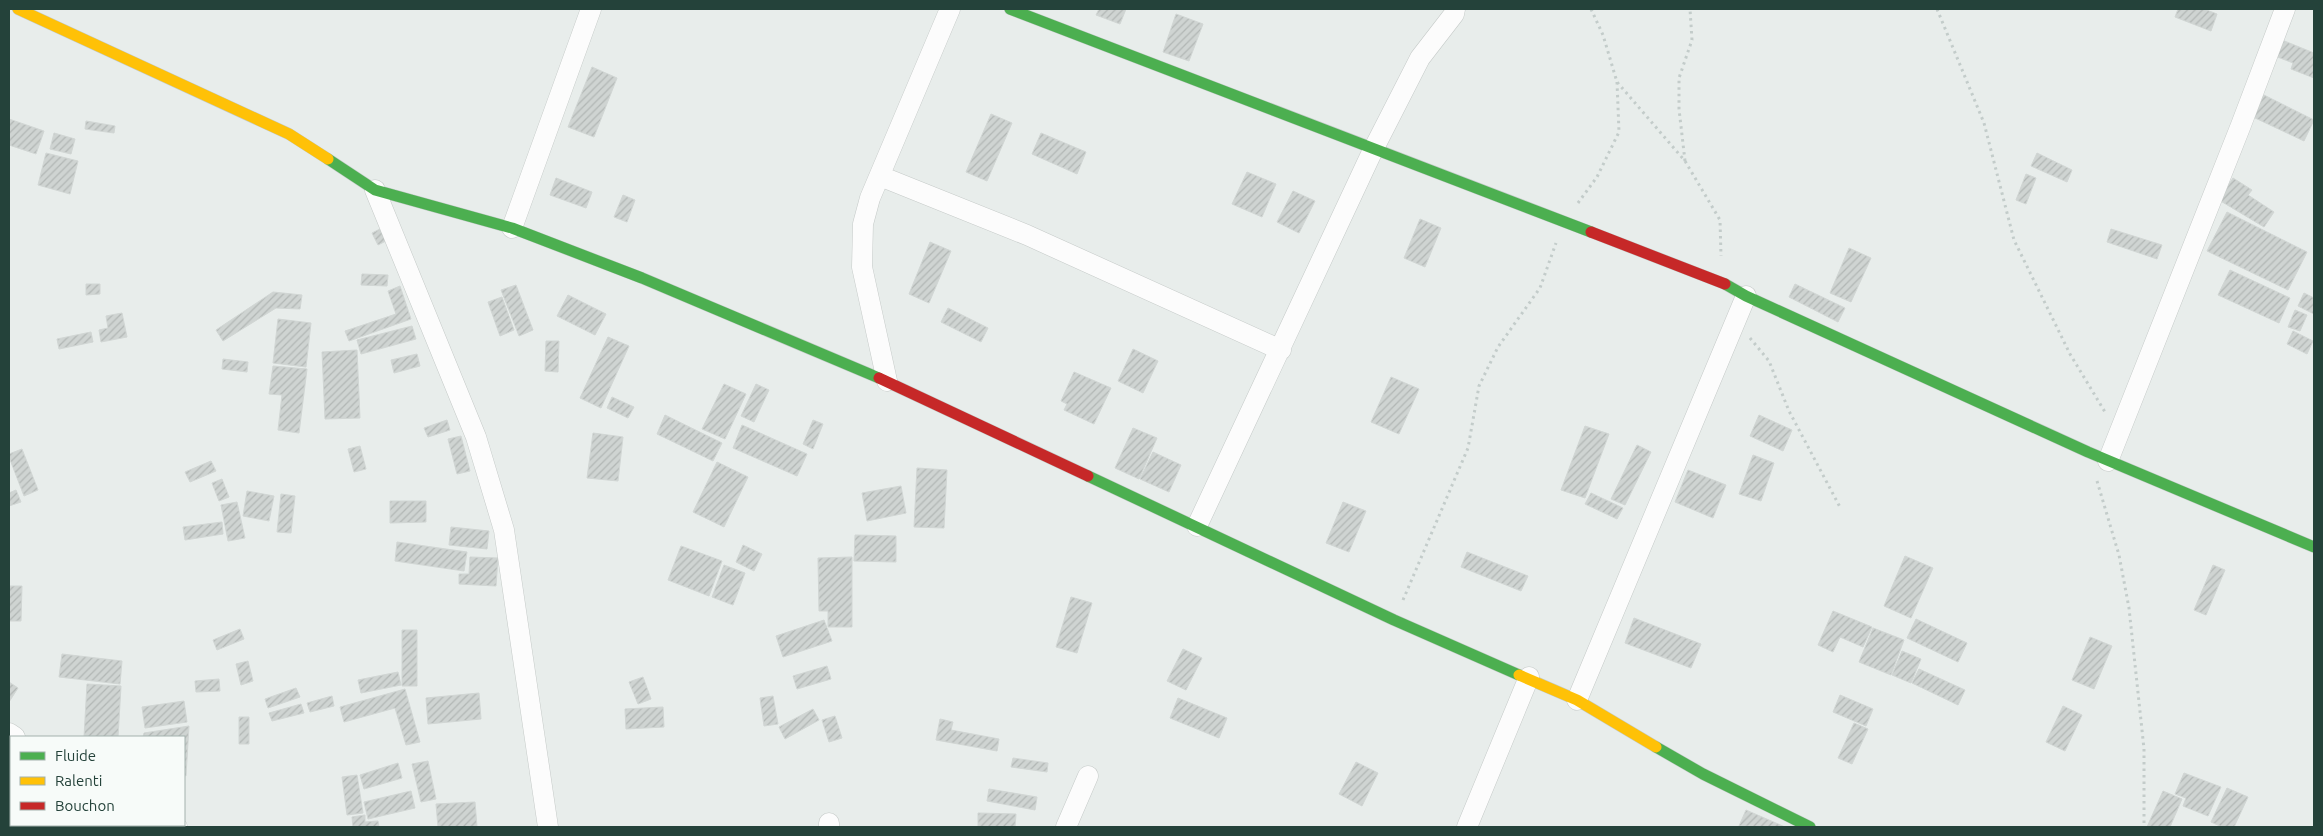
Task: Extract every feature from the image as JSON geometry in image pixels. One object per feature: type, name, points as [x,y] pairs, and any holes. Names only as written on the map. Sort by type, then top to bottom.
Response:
[{"type":"street","points":[[18,9],[289,134],[375,190],[512,228],[650,282],[887,381],[1394,620],[1529,677],[1577,700],[1703,774],[1810,827]]},
{"type":"street","points":[[512,228],[591,9]]},
{"type":"street","points":[[887,381],[862,267],[863,224],[870,198],[950,9]]},
{"type":"street","points":[[1010,9],[1373,150],[1722,282],[1746,296],[2108,461],[2314,547]]},
{"type":"street","points":[[1197,526],[1373,150],[1420,58],[1454,14],[1455,9]]},
{"type":"street","points":[[2108,461],[2285,9]]},
{"type":"street","points":[[880,176],[1027,235],[1281,350]]},
{"type":"street","points":[[375,190],[476,436],[504,530],[548,827]]},
{"type":"street","points":[[1577,700],[1746,296]]},
{"type":"street","points":[[1467,827],[1529,677]]},
{"type":"street","points":[[1066,827],[1088,776]]},
{"type":"path","points":[[1394,620],[1468,448],[1479,386],[1498,347],[1540,288],[1564,222],[1597,177],[1619,132],[1617,82],[1603,35],[1591,9]]},
{"type":"path","points":[[1685,161],[1679,109],[1679,78],[1692,40],[1690,9]]},
{"type":"path","points":[[1937,9],[1984,123],[2014,240],[2070,354],[2119,434]]},
{"type":"path","points":[[1617,82],[1685,161],[1720,220],[1722,282]]},
{"type":"path","points":[[1735,320],[1769,362],[1789,411],[1841,509]]},
{"type":"path","points":[[2088,452],[2119,555],[2130,608],[2144,749],[2144,827]]},
{"type":"building","points":[[1099,9],[1126,9],[1120,24],[1096,15]]},
{"type":"building","points":[[2178,9],[2204,9],[2217,14],[2211,31],[2175,17]]},
{"type":"building","points":[[1176,14],[1203,24],[1189,61],[1163,52]]},
{"type":"building","points":[[2282,40],[2314,53],[2314,78],[2291,69],[2293,63],[2275,56]]},
{"type":"building","points":[[592,67],[617,78],[594,137],[568,127]]},
{"type":"building","points":[[2264,95],[2314,120],[2304,141],[2253,117]]},
{"type":"building","points":[[991,114],[1012,123],[987,181],[966,172]]},
{"type":"building","points":[[9,119],[44,131],[36,154],[9,145]]},
{"type":"building","points":[[86,121],[115,126],[114,133],[85,129]]},
{"type":"building","points":[[54,133],[75,139],[71,154],[50,149]]},
{"type":"building","points":[[1041,133],[1086,152],[1077,174],[1032,154]]},
{"type":"building","points":[[46,153],[78,161],[70,194],[38,185]]},
{"type":"building","points":[[2037,153],[2072,170],[2067,182],[2031,166]]},
{"type":"building","points":[[1247,172],[1276,184],[1262,217],[1232,204]]},
{"type":"building","points":[[2026,174],[2036,178],[2026,204],[2016,200]]},
{"type":"building","points":[[556,178],[592,192],[586,208],[550,195]]},
{"type":"building","points":[[2233,178],[2252,190],[2248,195],[2274,212],[2264,227],[2219,200]]},
{"type":"building","points":[[1293,191],[1315,201],[1299,233],[1277,222]]},
{"type":"building","points":[[623,195],[635,200],[627,222],[614,217]]},
{"type":"building","points":[[2227,212],[2307,252],[2288,290],[2207,251]]},
{"type":"building","points":[[1420,219],[1441,228],[1425,267],[1404,258]]},
{"type":"building","points":[[388,225],[394,237],[378,245],[372,233]]},
{"type":"building","points":[[2111,229],[2162,245],[2157,259],[2107,242]]},
{"type":"building","points":[[930,242],[951,251],[929,303],[909,294]]},
{"type":"building","points":[[1849,248],[1871,258],[1851,302],[1830,293]]},
{"type":"building","points":[[2230,270],[2290,298],[2279,323],[2218,295]]},
{"type":"building","points":[[362,274],[388,275],[387,286],[361,285]]},
{"type":"building","points":[[86,284],[100,284],[100,294],[86,295]]},
{"type":"building","points":[[1795,284],[1845,308],[1838,322],[1789,297]]},
{"type":"building","points":[[516,285],[533,330],[519,336],[501,290]]},
{"type":"building","points":[[400,286],[411,319],[349,341],[345,331],[396,314],[388,291]]},
{"type":"building","points":[[273,292],[302,295],[300,309],[276,308],[223,341],[216,330]]},
{"type":"building","points":[[2304,293],[2314,298],[2314,314],[2298,306]]},
{"type":"building","points":[[568,295],[606,314],[595,335],[557,316]]},
{"type":"building","points":[[502,297],[514,330],[500,336],[488,302]]},
{"type":"building","points":[[948,308],[988,328],[981,342],[941,322]]},
{"type":"building","points":[[2295,310],[2307,315],[2300,331],[2288,327]]},
{"type":"building","points":[[122,313],[127,337],[101,342],[99,330],[108,328],[106,316]]},
{"type":"building","points":[[278,319],[311,323],[306,367],[273,363]]},
{"type":"building","points":[[412,326],[416,339],[361,354],[357,340]]},
{"type":"building","points":[[2293,331],[2313,341],[2307,354],[2287,344]]},
{"type":"building","points":[[91,332],[93,342],[59,349],[57,339]]},
{"type":"building","points":[[608,337],[629,346],[601,408],[580,398]]},
{"type":"building","points":[[546,341],[559,341],[558,372],[545,371]]},
{"type":"building","points":[[1133,349],[1158,361],[1143,393],[1118,381]]},
{"type":"building","points":[[357,350],[360,418],[325,419],[322,352]]},
{"type":"building","points":[[417,354],[420,366],[394,373],[391,360]]},
{"type":"building","points":[[223,359],[248,362],[247,372],[222,369]]},
{"type":"building","points":[[273,366],[307,369],[299,433],[278,430],[282,395],[269,394]]},
{"type":"building","points":[[1074,372],[1111,388],[1094,424],[1064,410],[1067,404],[1061,401]]},
{"type":"building","points":[[1391,377],[1419,389],[1399,434],[1371,422]]},
{"type":"building","points":[[724,384],[746,394],[725,439],[702,429]]},
{"type":"building","points":[[756,384],[769,390],[754,422],[741,416]]},
{"type":"building","points":[[612,397],[634,407],[628,418],[607,408]]},
{"type":"building","points":[[665,415],[722,443],[713,461],[657,434]]},
{"type":"building","points":[[1759,415],[1792,430],[1783,451],[1750,436]]},
{"type":"building","points":[[447,420],[450,430],[428,437],[424,428]]},
{"type":"building","points":[[813,420],[823,424],[813,449],[803,444]]},
{"type":"building","points":[[742,425],[807,454],[797,476],[733,448]]},
{"type":"building","points":[[1585,426],[1609,434],[1585,498],[1561,490]]},
{"type":"building","points":[[1133,428],[1157,438],[1139,479],[1115,468]]},
{"type":"building","points":[[593,433],[623,437],[618,481],[587,478]]},
{"type":"building","points":[[461,436],[470,471],[457,474],[448,439]]},
{"type":"building","points":[[1637,445],[1651,452],[1625,505],[1611,499]]},
{"type":"building","points":[[360,446],[366,469],[354,472],[348,449]]},
{"type":"building","points":[[22,449],[38,490],[24,496],[9,457],[9,454]]},
{"type":"building","points":[[1153,452],[1181,465],[1169,492],[1140,479]]},
{"type":"building","points":[[1753,455],[1774,463],[1761,501],[1739,494]]},
{"type":"building","points":[[211,461],[216,471],[190,482],[185,472]]},
{"type":"building","points":[[717,462],[748,477],[724,527],[693,512]]},
{"type":"building","points":[[917,468],[947,470],[944,528],[914,527]]},
{"type":"building","points":[[1688,470],[1726,485],[1713,518],[1675,502]]},
{"type":"building","points":[[222,479],[229,497],[219,501],[212,483]]},
{"type":"building","points":[[901,486],[906,513],[867,521],[862,493]]},
{"type":"building","points":[[16,490],[21,502],[9,506],[9,493]]},
{"type":"building","points":[[247,491],[274,496],[269,521],[243,516]]},
{"type":"building","points":[[1591,493],[1623,508],[1617,519],[1585,504]]},
{"type":"building","points":[[281,494],[295,496],[291,533],[277,532]]},
{"type":"building","points":[[390,501],[426,501],[426,522],[390,523]]},
{"type":"building","points":[[237,502],[245,538],[228,541],[221,505]]},
{"type":"building","points":[[1343,502],[1366,511],[1349,552],[1326,543]]},
{"type":"building","points":[[222,522],[223,534],[185,540],[183,527]]},
{"type":"building","points":[[451,527],[489,531],[487,549],[449,545]]},
{"type":"building","points":[[855,535],[896,536],[896,562],[854,561]]},
{"type":"building","points":[[397,542],[467,552],[464,571],[395,561]]},
{"type":"building","points":[[743,545],[762,554],[754,571],[736,562]]},
{"type":"building","points":[[681,546],[722,561],[709,596],[668,580]]},
{"type":"building","points":[[1467,552],[1528,576],[1521,591],[1461,567]]},
{"type":"building","points":[[1905,556],[1933,568],[1911,618],[1884,606]]},
{"type":"building","points":[[470,557],[498,558],[496,586],[459,584],[459,574],[469,574]]},
{"type":"building","points":[[852,557],[852,627],[828,627],[828,611],[819,611],[818,558]]},
{"type":"building","points":[[724,565],[745,573],[733,605],[712,597]]},
{"type":"building","points":[[2213,565],[2225,570],[2206,615],[2194,610]]},
{"type":"building","points":[[9,586],[22,586],[21,621],[9,621]]},
{"type":"building","points":[[1071,597],[1092,603],[1077,653],[1056,647]]},
{"type":"building","points":[[1833,611],[1872,627],[1863,647],[1840,637],[1833,652],[1818,645]]},
{"type":"building","points":[[1634,618],[1701,644],[1691,668],[1625,643]]},
{"type":"building","points":[[1916,619],[1967,643],[1958,662],[1907,638]]},
{"type":"building","points":[[824,620],[832,641],[783,657],[776,636]]},
{"type":"building","points":[[1873,628],[1904,640],[1891,675],[1859,662]]},
{"type":"building","points":[[240,629],[244,639],[217,650],[213,640]]},
{"type":"building","points":[[402,630],[417,630],[417,686],[402,686]]},
{"type":"building","points":[[2090,637],[2112,646],[2094,689],[2072,680]]},
{"type":"building","points":[[1183,649],[1202,658],[1186,690],[1167,681]]},
{"type":"building","points":[[1902,651],[1921,659],[1911,683],[1892,675]]},
{"type":"building","points":[[62,654],[122,661],[120,684],[59,677]]},
{"type":"building","points":[[248,661],[253,681],[241,685],[236,664]]},
{"type":"building","points":[[827,666],[831,679],[797,689],[793,676]]},
{"type":"building","points":[[1919,669],[1965,690],[1958,705],[1912,683]]},
{"type":"building","points":[[398,672],[401,685],[361,693],[358,680]]},
{"type":"building","points":[[643,677],[651,699],[638,704],[629,682]]},
{"type":"building","points":[[219,679],[220,691],[196,692],[195,681]]},
{"type":"building","points":[[9,682],[18,688],[9,702]]},
{"type":"building","points":[[87,684],[121,686],[118,736],[84,736]]},
{"type":"building","points":[[296,688],[300,697],[268,708],[265,699]]},
{"type":"building","points":[[405,689],[420,742],[406,745],[395,708],[344,722],[340,707]]},
{"type":"building","points":[[479,693],[481,719],[428,724],[426,698]]},
{"type":"building","points":[[1840,695],[1873,709],[1866,726],[1833,712]]},
{"type":"building","points":[[332,696],[334,706],[310,712],[307,703]]},
{"type":"building","points":[[773,696],[778,724],[764,726],[760,698]]},
{"type":"building","points":[[1178,698],[1227,718],[1219,738],[1170,718]]},
{"type":"building","points":[[184,701],[187,722],[145,728],[142,707]]},
{"type":"building","points":[[301,704],[304,713],[272,721],[269,713]]},
{"type":"building","points":[[2063,706],[2082,715],[2065,751],[2046,742]]},
{"type":"building","points":[[663,707],[664,727],[626,729],[625,709]]},
{"type":"building","points":[[813,709],[819,720],[785,739],[779,727]]},
{"type":"building","points":[[835,716],[842,738],[829,742],[822,720]]},
{"type":"building","points":[[239,717],[249,717],[249,744],[239,744]]},
{"type":"building","points":[[940,719],[953,722],[951,730],[999,739],[997,751],[936,740]]},
{"type":"building","points":[[1854,723],[1868,729],[1852,764],[1838,758]]},
{"type":"building","points":[[189,726],[186,776],[185,736],[143,736],[144,733]]},
{"type":"building","points":[[1013,758],[1048,763],[1047,772],[1011,767]]},
{"type":"building","points":[[428,761],[436,799],[421,802],[412,764]]},
{"type":"building","points":[[9,762],[10,791],[9,790]]},
{"type":"building","points":[[1356,762],[1378,773],[1362,806],[1339,794]]},
{"type":"building","points":[[398,763],[402,778],[364,789],[360,775]]},
{"type":"building","points":[[2184,773],[2221,787],[2208,816],[2183,806],[2186,798],[2175,794]]},
{"type":"building","points":[[357,775],[363,813],[347,815],[342,777]]},
{"type":"building","points":[[2227,788],[2248,797],[2234,827],[2222,827],[2211,822]]},
{"type":"building","points":[[989,789],[1037,797],[1035,810],[987,801]]},
{"type":"building","points":[[411,791],[415,808],[368,819],[364,802]]},
{"type":"building","points":[[2163,791],[2182,799],[2170,827],[2147,827]]},
{"type":"building","points":[[475,802],[477,827],[438,827],[436,804]]},
{"type":"building","points":[[1746,810],[1785,827],[1739,826]]},
{"type":"building","points":[[978,813],[1016,814],[1015,827],[978,827]]},
{"type":"building","points":[[365,815],[365,822],[378,821],[379,827],[353,827],[352,817]]},
{"type":"building","points":[[9,823],[10,826],[61,827],[9,827]]},
{"type":"traffic: fast","points":[[1010,9],[1591,232]]},
{"type":"traffic: fast","points":[[328,159],[375,190],[512,228],[642,278],[879,378]]},
{"type":"traffic: fast","points":[[1725,284],[1746,296],[2088,452],[2314,547]]},
{"type":"traffic: fast","points":[[1088,476],[1394,620],[1519,675]]},
{"type":"traffic: fast","points":[[1656,747],[1703,774],[1810,827]]},
{"type":"traffic: slow","points":[[18,9],[289,134],[328,159]]},
{"type":"traffic: slow","points":[[1519,675],[1577,700],[1656,747]]},
{"type":"traffic: jam","points":[[1591,232],[1725,284]]},
{"type":"traffic: jam","points":[[879,378],[1088,476]]}]
